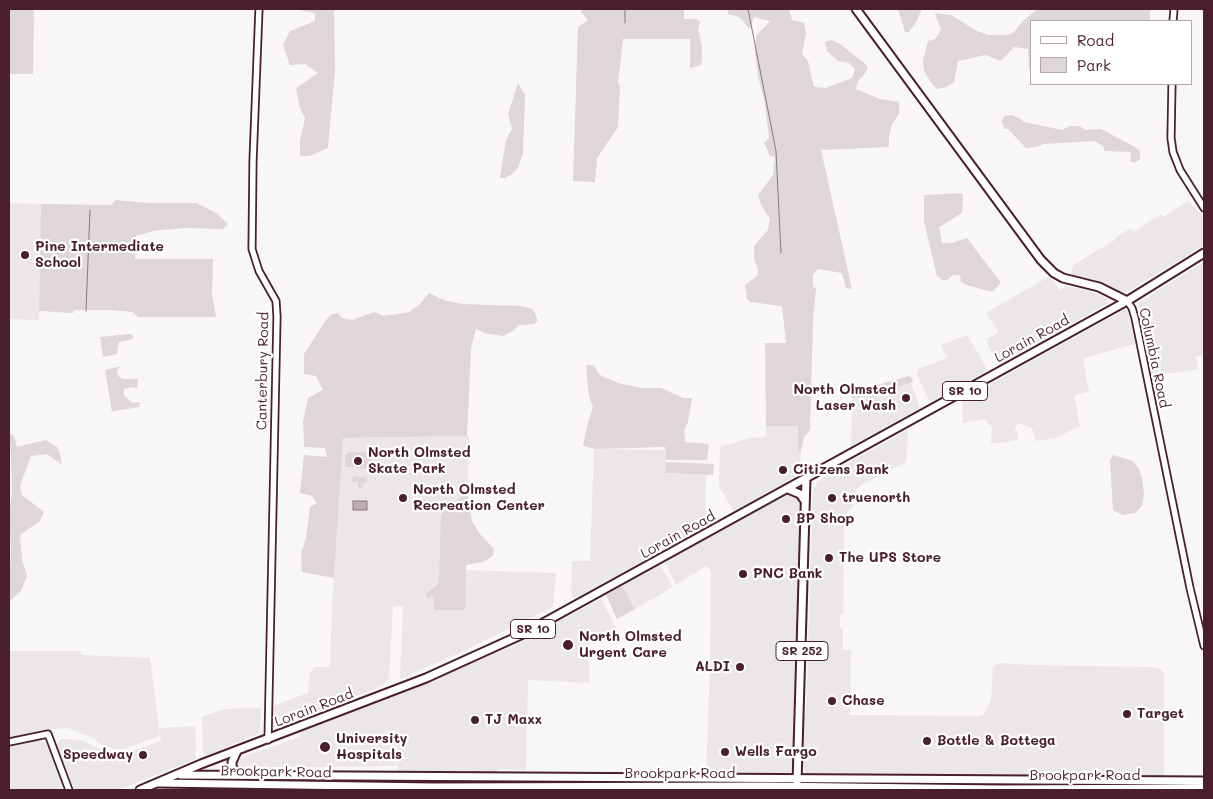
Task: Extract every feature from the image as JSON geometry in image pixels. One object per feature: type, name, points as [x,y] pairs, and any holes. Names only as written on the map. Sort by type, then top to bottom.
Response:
[{"type":"main road","name":"Columbia Road","points":[[856,9],[1041,260],[1054,273],[1063,278],[1099,287],[1127,301]]},
{"type":"main road","name":"Lorain Road","points":[[140,790],[426,678],[495,648],[590,599],[1127,301],[1204,253]]},
{"type":"main road","name":"SR 252","points":[[797,789],[806,478]]},
{"type":"main road","points":[[788,488],[800,494],[805,502]]},
{"type":"main road","points":[[237,751],[232,767],[240,775]]},
{"type":"main road","name":"Brookpark Road","points":[[178,775],[1204,781]]},
{"type":"main road","name":"Brookpark Road","points":[[157,783],[433,787],[766,786],[797,789],[1204,788]]},
{"type":"main road","points":[[766,786],[783,790]]},
{"type":"street","name":"Canterbury Road","points":[[259,9],[253,161],[252,249],[259,271],[276,301],[278,317],[268,740]]},
{"type":"street","points":[[1172,85],[1172,149],[1180,170],[1204,208]]},
{"type":"street","name":"Columbia Road","points":[[1127,301],[1132,308],[1135,318],[1190,588],[1204,646]]},
{"type":"street","points":[[9,742],[48,734],[68,790]]},
{"type":"shaded area","points":[[1188,201],[1204,217],[1203,246],[1127,292],[1119,291],[1092,279],[1071,275],[1073,265],[1115,240],[1115,238],[1131,228],[1134,232],[1161,214],[1163,217]]},
{"type":"shaded area","name":"Pine Intermediate School","points":[[9,203],[41,204],[39,320],[9,319]]},
{"type":"shaded area","points":[[1204,262],[1204,355],[1196,356],[1198,369],[1152,376],[1138,303]]},
{"type":"shaded area","points":[[1048,277],[1060,290],[1066,286],[1090,291],[1108,299],[1108,303],[998,365],[987,343],[987,339],[999,332],[986,313]]},
{"type":"shaded area","points":[[1124,310],[1128,311],[1135,344],[1083,358],[1089,392],[1074,395],[1080,426],[1055,438],[1036,441],[1032,428],[1018,423],[1014,431],[1018,431],[1018,440],[991,443],[992,427],[984,419],[963,423],[962,400]]},
{"type":"shaded area","points":[[967,335],[988,370],[930,402],[917,375],[918,369],[947,358],[941,345]]},
{"type":"shaded area","points":[[910,380],[920,408],[851,446],[852,392]]},
{"type":"shaded area","points":[[766,426],[798,426],[798,451],[801,451],[800,474],[734,511],[719,487],[720,447],[750,438],[766,437]]},
{"type":"shaded area","points":[[908,430],[906,462],[861,485],[856,490],[853,506],[844,517],[843,614],[840,614],[840,627],[843,628],[843,650],[851,650],[850,715],[980,716],[984,714],[991,701],[993,667],[1000,663],[1150,667],[1161,669],[1164,674],[1164,777],[809,776],[806,774],[802,766],[804,714],[806,714],[813,491],[817,483],[825,476]]},
{"type":"shaded area","points":[[469,436],[466,570],[556,573],[553,607],[466,650],[400,679],[403,606],[393,607],[389,678],[382,686],[272,728],[273,706],[308,693],[310,673],[314,667],[330,667],[343,438]]},
{"type":"shaded area","points":[[594,449],[665,450],[666,473],[706,475],[705,519],[702,525],[685,534],[686,537],[574,599],[571,594],[572,561],[590,561]]},
{"type":"shaded area","points":[[790,493],[796,494],[800,501],[793,769],[786,777],[706,775],[711,571],[706,566],[676,585],[665,562]]},
{"type":"shaded area","points":[[353,501],[367,501],[367,510],[353,510]]},
{"type":"shaded area","points":[[660,565],[673,587],[635,609],[622,586]]},
{"type":"shaded area","points":[[601,599],[617,630],[590,638],[589,683],[528,680],[526,770],[498,769],[497,774],[397,774],[396,702],[396,766],[239,768],[240,758],[300,737],[300,732],[393,697],[515,645]]},
{"type":"shaded area","points":[[9,651],[81,651],[81,655],[150,658],[160,736],[124,749],[103,746],[93,738],[68,728],[42,730],[9,738]]},
{"type":"shaded area","points":[[260,708],[260,733],[205,756],[203,752],[202,717],[221,710]]},
{"type":"shaded area","points":[[195,726],[196,759],[118,790],[75,790],[57,745],[61,739],[67,739],[83,741],[112,754],[129,752],[161,741],[160,728]]},
{"type":"shaded area","points":[[37,741],[45,742],[48,746],[65,790],[9,790],[9,747]]},
{"type":"shaded area","points":[[177,786],[425,790],[155,790]]},
{"type":"green space","points":[[9,9],[34,9],[33,74],[9,74]]},
{"type":"green space","points":[[300,9],[334,9],[335,70],[328,148],[309,156],[300,156],[300,141],[305,118],[300,108],[296,88],[318,73],[305,64],[290,65],[283,45],[290,31],[315,21],[315,13]]},
{"type":"green space","points":[[582,9],[684,9],[684,19],[697,19],[700,22],[698,29],[702,46],[701,65],[690,68],[690,39],[623,39],[618,84],[620,85],[618,127],[597,158],[595,182],[573,181],[578,27],[588,20],[581,12]]},
{"type":"green space","points":[[728,9],[789,9],[792,20],[804,23],[806,34],[802,54],[808,61],[814,87],[826,88],[852,78],[855,69],[849,63],[838,61],[827,51],[825,42],[831,40],[840,44],[868,66],[866,72],[858,81],[856,89],[880,99],[899,102],[899,114],[892,124],[889,147],[821,150],[852,289],[846,288],[842,273],[818,269],[813,274],[813,287],[816,288],[813,320],[810,430],[804,437],[801,451],[798,452],[798,426],[766,426],[765,343],[786,343],[782,306],[750,302],[747,299],[745,285],[757,276],[758,270],[754,259],[754,246],[768,230],[770,219],[761,205],[758,195],[773,175],[775,157],[770,156],[764,143],[769,138],[765,104],[758,76],[755,52],[756,36],[770,21],[754,17],[750,29],[739,17],[728,14]]},
{"type":"green space","points":[[898,9],[922,9],[909,32],[905,32]]},
{"type":"green space","points":[[1037,9],[1150,9],[1150,20],[1030,20],[1030,71],[1028,49],[1014,47],[1001,61],[985,55],[958,61],[954,82],[946,87],[937,89],[924,71],[923,60],[928,41],[935,39],[941,30],[935,13],[951,15],[975,30],[988,35],[1007,35],[1014,32]]},
{"type":"green space","points":[[518,83],[525,95],[523,153],[518,168],[505,178],[500,178],[506,140],[512,129],[508,114]]},
{"type":"green space","points":[[1011,115],[1024,122],[1062,130],[1070,126],[1079,126],[1086,130],[1101,129],[1135,147],[1140,151],[1140,159],[1136,162],[1130,162],[1131,152],[1104,151],[1104,147],[1095,141],[1043,144],[1026,148],[1008,129],[1005,129],[1002,122],[1004,116]]},
{"type":"green space","points":[[961,193],[963,195],[962,213],[939,227],[942,243],[952,243],[967,238],[1001,283],[992,292],[961,282],[960,275],[953,275],[947,280],[942,280],[937,276],[924,221],[924,195]]},
{"type":"green space","points":[[115,200],[148,203],[196,203],[216,213],[228,224],[223,229],[184,228],[153,231],[136,236],[135,259],[213,259],[212,294],[216,317],[138,317],[133,312],[111,310],[74,310],[73,313],[39,311],[41,204],[111,205]]},
{"type":"green space","points":[[429,293],[444,300],[462,304],[521,306],[533,309],[538,321],[533,324],[519,325],[503,336],[484,333],[476,329],[471,348],[467,436],[343,438],[334,578],[302,572],[301,554],[306,538],[310,507],[317,503],[312,496],[300,493],[304,455],[327,457],[325,448],[304,447],[303,421],[308,398],[323,390],[316,376],[304,374],[304,354],[332,314],[338,313],[342,318],[352,320],[374,312],[384,316],[409,312],[420,304]]},
{"type":"green space","points":[[133,335],[133,339],[119,342],[117,354],[103,357],[100,337]]},
{"type":"green space","points":[[586,365],[593,365],[600,375],[618,383],[641,388],[661,388],[683,398],[692,398],[688,422],[684,431],[685,442],[709,444],[707,460],[666,460],[665,447],[594,449],[583,446],[593,407],[589,397]]},
{"type":"green space","points":[[120,367],[117,370],[118,376],[123,379],[138,379],[137,388],[124,389],[124,395],[132,403],[140,403],[139,407],[112,412],[105,370]]},
{"type":"green space","points":[[909,376],[913,382],[899,386],[897,392],[892,390],[872,397],[852,398],[852,386],[854,385],[868,390]]},
{"type":"green space","points":[[11,434],[14,436],[17,447],[46,440],[57,447],[62,465],[47,454],[31,456],[20,486],[22,495],[44,512],[40,521],[20,535],[22,559],[27,576],[21,591],[10,601],[11,548],[9,515],[12,494],[9,437]]},
{"type":"green space","name":"North Olmsted Skate Park","points":[[349,452],[372,452],[372,468],[357,469],[356,467],[345,467],[345,456]]},
{"type":"green space","points":[[1113,455],[1133,461],[1139,469],[1144,494],[1142,506],[1135,513],[1123,515],[1113,510],[1110,460]]},
{"type":"green space","points":[[665,462],[714,464],[713,475],[666,473]]},
{"type":"green space","points":[[354,476],[366,478],[367,482],[363,483],[363,488],[358,488],[358,482],[351,482]]},
{"type":"green space","points":[[467,492],[472,521],[480,534],[494,549],[493,556],[483,562],[466,565],[465,610],[434,610],[434,596],[427,598],[426,594],[439,583],[441,514]]},
{"type":"green space","points":[[622,586],[635,609],[617,619],[606,595]]},
{"type":"waterway","points":[[625,9],[625,23]]},
{"type":"waterway","points":[[748,9],[776,151],[781,253]]},
{"type":"waterway","points":[[86,311],[90,210]]},
{"type":"place","name":"Pine Intermediate School","points":[[25,255]]},
{"type":"place","name":"North Olmsted Laser Wash","points":[[906,398]]},
{"type":"place","name":"North Olmsted Skate Park","points":[[358,461]]},
{"type":"place","name":"Citizens Bank","points":[[783,470]]},
{"type":"place","name":"North Olmsted Recreation Center","points":[[403,498]]},
{"type":"place","name":"truenorth","points":[[832,498]]},
{"type":"place","name":"BP Shop","points":[[786,519]]},
{"type":"place","name":"The UPS Store","points":[[829,558]]},
{"type":"place","name":"PNC Bank","points":[[743,574]]},
{"type":"place","name":"North Olmsted Urgent Care","points":[[568,645]]},
{"type":"place","name":"ALDI","points":[[740,667]]},
{"type":"place","name":"Chase","points":[[832,701]]},
{"type":"place","name":"Target","points":[[1127,714]]},
{"type":"place","name":"TJ Maxx","points":[[475,720]]},
{"type":"place","name":"Bottle & Bottega","points":[[927,741]]},
{"type":"place","name":"University Hospitals","points":[[325,747]]},
{"type":"place","name":"Wells Fargo","points":[[725,752]]},
{"type":"place","name":"Speedway","points":[[143,755]]}]
